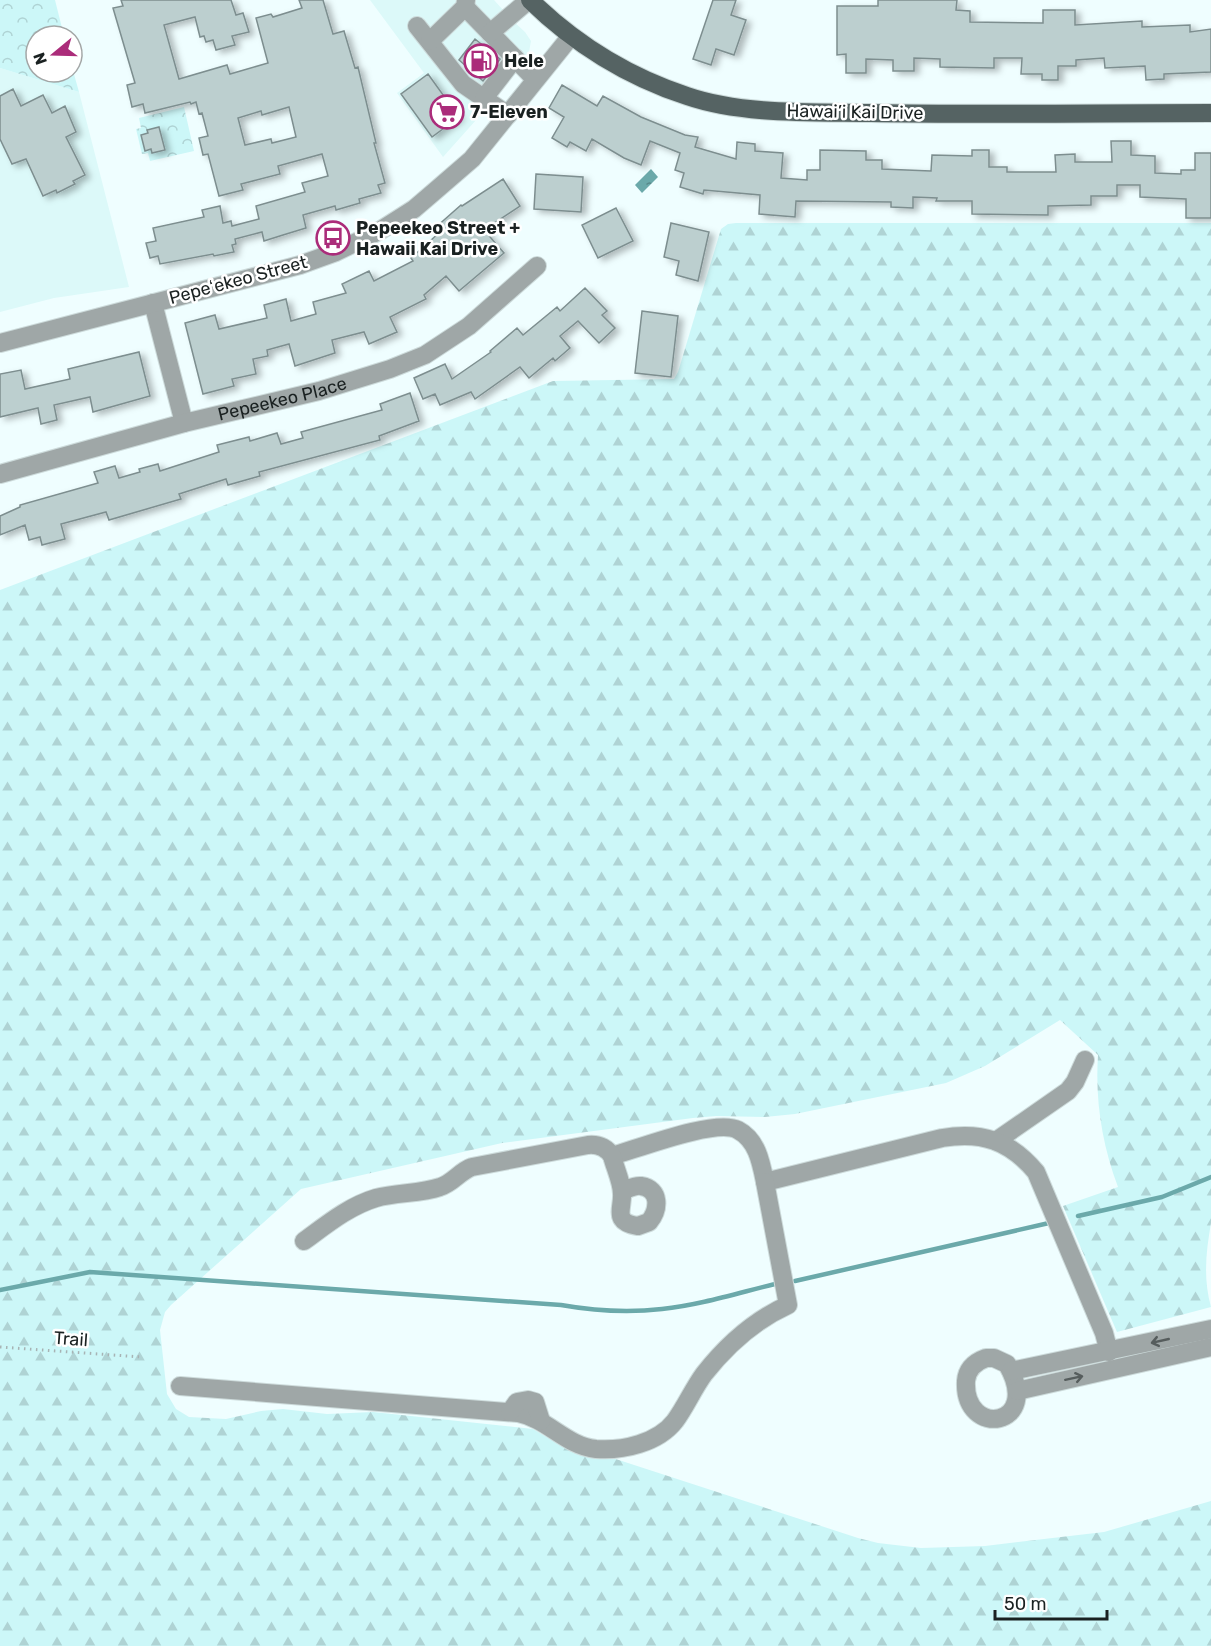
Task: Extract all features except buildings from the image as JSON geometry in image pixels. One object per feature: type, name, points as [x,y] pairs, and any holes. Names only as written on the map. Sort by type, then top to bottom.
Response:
[{"type":"main road","name":"Hawai’i Kai Drive","points":[[530,0],[571,36],[597,55],[636,77],[689,97],[756,109],[960,114],[1211,113]]},
{"type":"street","points":[[490,33],[530,0]]},
{"type":"street","points":[[430,41],[466,4],[490,33],[535,79]]},
{"type":"street","points":[[417,26],[463,84],[508,115]]},
{"type":"street","name":"Pepeʻekeo Street","points":[[0,343],[300,265],[336,252],[381,230],[414,209],[472,159],[571,36]]},
{"type":"street","points":[[484,98],[515,58]]},
{"type":"street","name":"Pepeekeo Place","points":[[0,474],[184,423],[319,391],[390,369],[424,355],[469,326],[537,266]]},
{"type":"street","points":[[153,303],[184,423]]},
{"type":"street","points":[[996,1141],[1068,1091],[1075,1082],[1084,1060]]},
{"type":"street","points":[[180,1386],[528,1415],[542,1421],[556,1433],[578,1445],[597,1449],[627,1447],[657,1436],[675,1420],[703,1375],[728,1348],[749,1329],[788,1305],[760,1158],[754,1147],[739,1130],[704,1128],[612,1156]]},
{"type":"street","points":[[765,1182],[955,1136],[980,1136],[996,1141],[1016,1152],[1036,1172],[1104,1333],[1109,1352]]},
{"type":"street","points":[[304,1241],[362,1203],[383,1196],[438,1188],[468,1168],[594,1144],[604,1148],[612,1156],[622,1191],[620,1211],[626,1222],[638,1226],[649,1222],[655,1213],[657,1200],[650,1190],[639,1186],[622,1191]]},
{"type":"street","points":[[1011,1371],[1211,1329]]},
{"type":"street","points":[[1017,1391],[1211,1347]]},
{"type":"street","points":[[986,1358],[1001,1360],[1011,1371],[1017,1391],[1016,1405],[1011,1411],[998,1419],[983,1417],[976,1413],[969,1399],[966,1380],[968,1372],[978,1361],[986,1358]]},
{"type":"path","name":"Trail","points":[[0,1347],[141,1357]]},
{"type":"shaded area","points":[[370,0],[494,0],[531,41],[529,52],[485,110],[443,157],[397,93],[424,73]]},
{"type":"shaded area","points":[[0,68],[24,75],[24,84],[53,84],[79,92],[129,287],[54,298],[0,312]]},
{"type":"green space","points":[[0,0],[55,0],[61,24],[24,24],[24,75],[0,68]]},
{"type":"green space","points":[[53,84],[77,84],[79,92]]},
{"type":"green space","points":[[184,107],[194,151],[150,161],[148,153],[142,154],[136,129],[141,128],[139,118]]},
{"type":"green space","points":[[1211,223],[1211,1223],[1206,1265],[1211,1307],[1117,1332],[1063,1206],[1118,1187],[1101,1122],[1098,1055],[1060,1020],[985,1066],[946,1083],[795,1114],[765,1117],[693,1118],[502,1143],[301,1189],[165,1312],[160,1330],[167,1394],[176,1409],[189,1417],[226,1419],[261,1411],[283,1409],[327,1414],[373,1412],[533,1429],[545,1436],[858,1538],[878,1543],[921,1548],[985,1546],[1104,1532],[1211,1501],[1211,1646],[0,1646],[0,590],[553,381],[674,379],[721,229],[728,224]]},
{"type":"water","points":[[651,169],[658,177],[642,193],[635,185]]},
{"type":"waterway","points":[[1078,1216],[1162,1197],[1211,1177]]},
{"type":"waterway","points":[[795,1281],[1049,1223]]},
{"type":"waterway","points":[[0,1290],[90,1272],[624,1311],[690,1305],[775,1284]]},
{"type":"place","name":"Hele","points":[[481,61]]},
{"type":"place","name":"7-Eleven","points":[[447,112]]},
{"type":"place","name":"Pepeekeo Street + Hawaii Kai Drive","points":[[333,238]]}]
